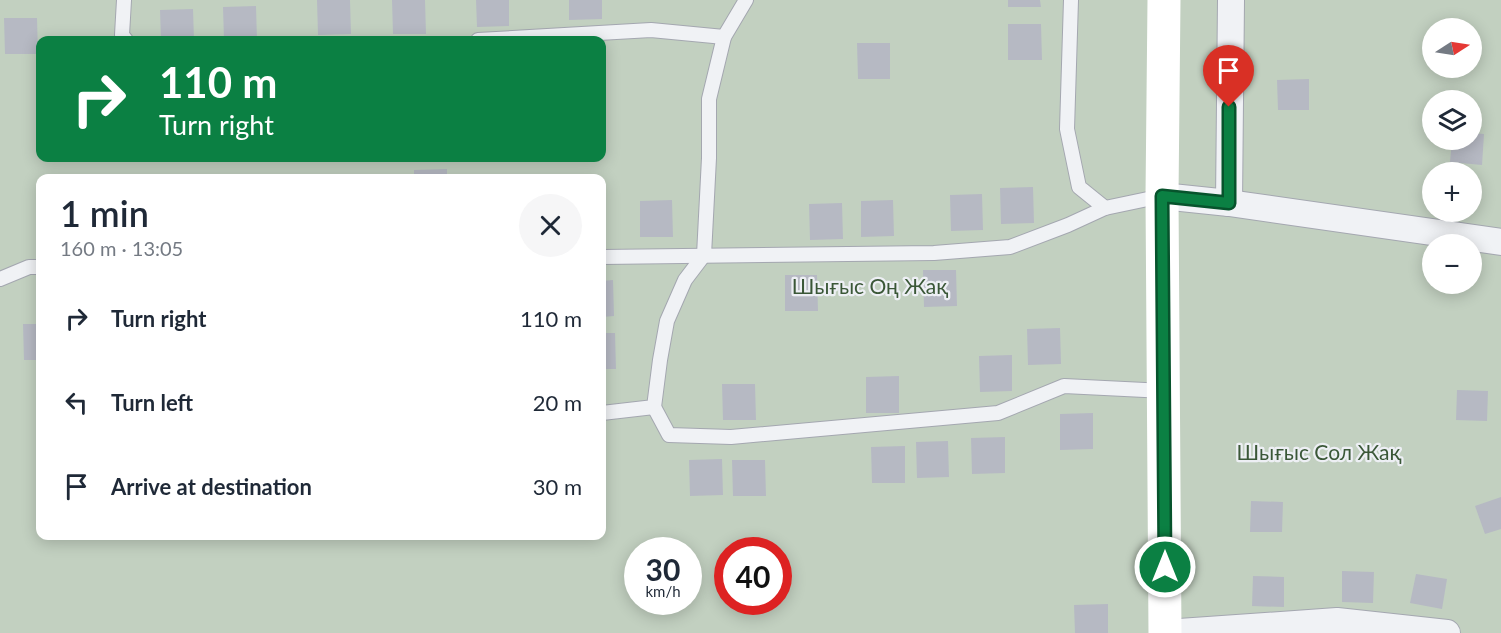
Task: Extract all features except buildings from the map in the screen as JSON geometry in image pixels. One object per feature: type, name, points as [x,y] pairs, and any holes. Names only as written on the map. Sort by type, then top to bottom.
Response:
[{"type":"street","points":[[1164,0],[1162,196],[1165,633],[1221,631],[1337,621],[1447,633]]},
{"type":"street","points":[[1229,203],[1231,0]]},
{"type":"street","points":[[1162,196],[1229,203],[1501,242]]},
{"type":"lane","points":[[123,36],[124,0]]},
{"type":"lane","points":[[746,0],[724,37],[709,99],[709,158],[704,255],[685,280],[667,321],[660,360],[654,407],[669,435],[731,437],[998,413],[1064,386],[1165,391]]},
{"type":"lane","points":[[1071,0],[1066,129],[1079,187],[1105,208]]},
{"type":"lane","points":[[547,36],[651,30],[724,37]]},
{"type":"lane","points":[[606,257],[934,253],[1010,247],[1105,208],[1162,196]]},
{"type":"lane","points":[[0,279],[29,267],[36,267]]},
{"type":"lane","points":[[606,413],[654,407]]},
{"type":"green space","name":"Шығыс Оң Жақ","points":[[0,0],[1501,0],[1501,633],[0,633]]},
{"type":"route","points":[[1165,567],[1162,196],[1229,203],[1229,107]]},
{"type":"park label","name":"Шығыс Сол Жақ","points":[[1319,451]]}]
